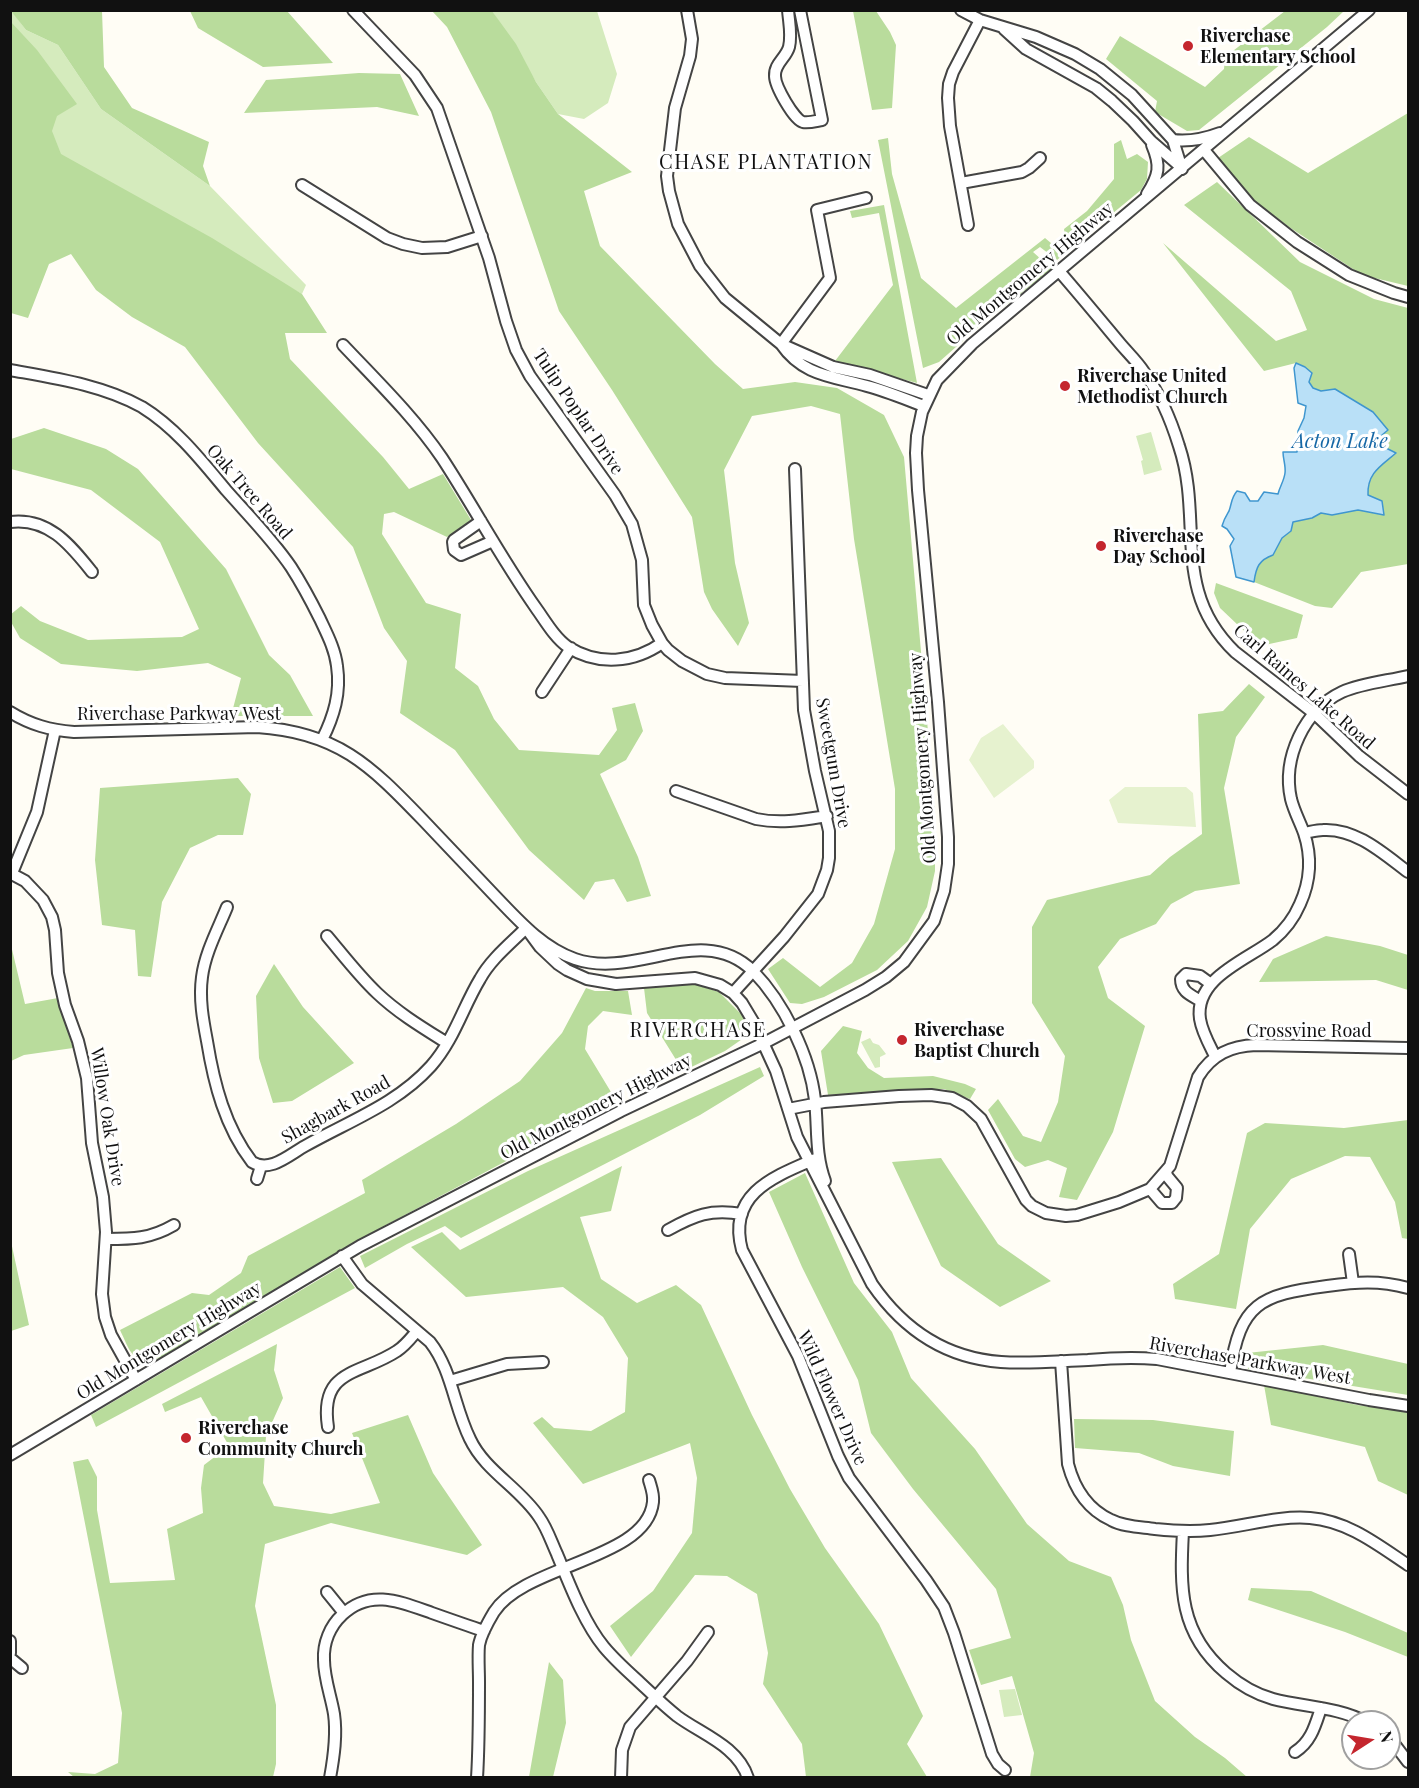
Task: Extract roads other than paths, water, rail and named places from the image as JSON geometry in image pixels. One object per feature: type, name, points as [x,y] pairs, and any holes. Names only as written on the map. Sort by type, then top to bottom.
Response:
[{"type":"street","name":"Tulip Poplar Drive","points":[[353,10],[415,75],[431,98],[442,121],[482,236],[506,321],[523,363],[615,495],[632,524],[641,554],[644,605],[662,643],[675,656],[707,674],[725,678],[802,681]]},
{"type":"street","points":[[687,10],[692,39],[690,56],[675,108],[667,166],[669,191],[678,224],[700,266],[735,307],[781,344],[832,367],[870,375],[926,400]]},
{"type":"street","points":[[788,10],[791,32],[789,50],[776,67],[774,75],[776,84],[786,102],[802,122],[822,120],[800,10]]},
{"type":"street","points":[[961,10],[980,20],[1075,54],[1100,69],[1132,94],[1173,140],[1182,169]]},
{"type":"street","name":"Old Montgomery Highway","points":[[10,1455],[342,1256],[621,1111],[792,1029],[865,990],[904,962],[934,921],[944,891],[948,864],[938,702],[916,471],[919,423],[926,400],[937,380],[958,357],[1369,10]]},
{"type":"street","points":[[968,225],[947,111],[949,84],[958,61],[980,20]]},
{"type":"street","points":[[1003,28],[1026,49],[1096,88],[1182,169]]},
{"type":"street","points":[[1173,140],[1201,140],[1229,129]]},
{"type":"street","points":[[1144,200],[1154,183],[1159,165],[1151,141]]},
{"type":"street","points":[[1204,150],[1250,205],[1297,242],[1348,276],[1408,297]]},
{"type":"street","points":[[961,183],[1022,172],[1040,158]]},
{"type":"street","points":[[302,185],[387,238],[403,244],[422,248],[447,247],[482,236]]},
{"type":"street","points":[[781,344],[830,278],[817,210],[866,198]]},
{"type":"street","name":"Carl Raines Lake Road","points":[[1059,271],[1144,371],[1167,414],[1179,446],[1186,475],[1192,562],[1200,602],[1210,622],[1235,651],[1315,714],[1359,756],[1408,794]]},
{"type":"street","points":[[343,345],[421,430],[551,628],[571,648],[590,657],[615,660],[643,654],[662,643]]},
{"type":"street","name":"Oak Tree Road","points":[[10,370],[100,389],[118,395],[148,412],[187,445],[275,546],[301,584],[327,633],[335,654],[338,675],[337,697],[333,717],[322,740]]},
{"type":"street","name":"Sweetgum Drive","points":[[733,993],[784,937],[818,894],[829,858],[830,831],[810,747],[804,710],[795,469]]},
{"type":"street","points":[[481,521],[454,540],[454,550],[461,555],[466,554],[493,541]]},
{"type":"street","points":[[10,522],[29,522],[55,532],[73,548],[92,572]]},
{"type":"street","points":[[542,692],[571,648]]},
{"type":"street","points":[[788,1109],[815,1104],[899,1096],[931,1095],[952,1098],[967,1106],[981,1119],[1026,1200],[1038,1210],[1054,1215],[1077,1215],[1119,1202],[1150,1189],[1170,1166],[1198,1077],[1215,1056],[1201,1026],[1199,1017],[1201,1001],[1211,984],[1225,971],[1273,940],[1288,926],[1305,894],[1309,855],[1304,833],[1291,801],[1289,774],[1294,748],[1305,725],[1334,696],[1350,689],[1408,676]]},
{"type":"street","name":"Riverchase Parkway West","points":[[10,712],[30,723],[56,730],[94,733],[257,727],[292,731],[322,740],[359,759],[378,775],[558,964],[587,979],[616,984],[695,978],[720,985],[733,993],[742,1003],[764,1043],[776,1071],[793,1125],[822,1174],[835,1209],[865,1273],[879,1295],[903,1322],[941,1346],[983,1360],[1022,1363],[1144,1358],[1408,1406]]},
{"type":"street","points":[[11,873],[37,813],[56,730]]},
{"type":"street","points":[[675,791],[756,819],[796,821],[827,816]]},
{"type":"street","points":[[1304,833],[1324,830],[1346,833],[1365,841],[1408,872]]},
{"type":"street","name":"Willow Oak Drive","points":[[11,873],[25,881],[39,894],[52,917],[62,994],[78,1041],[87,1078],[92,1143],[103,1197],[106,1239],[102,1286],[105,1317],[111,1335],[136,1380]]},
{"type":"street","points":[[227,907],[208,954],[202,976],[203,1021],[221,1105],[248,1157],[252,1162],[261,1166],[256,1179]]},
{"type":"street","name":"Riverchase Parkway West","points":[[526,928],[556,950],[588,963],[606,965],[627,963],[700,950],[733,957],[742,962],[773,995],[792,1029],[808,1069],[815,1104],[813,1159]]},
{"type":"street","name":"Shagbark Road","points":[[261,1166],[274,1164],[401,1094],[430,1067],[456,1029],[481,977],[502,951],[526,928]]},
{"type":"street","points":[[327,936],[383,999],[447,1042]]},
{"type":"street","points":[[1201,1001],[1185,992],[1181,979],[1186,974],[1195,975],[1211,984]]},
{"type":"street","name":"Crossvine Road","points":[[1215,1056],[1233,1048],[1250,1046],[1408,1048]]},
{"type":"street","name":"Wild Flower Drive","points":[[813,1159],[759,1186],[748,1199],[742,1214],[739,1234],[742,1250],[798,1356],[843,1468],[858,1492],[944,1607],[992,1754],[1005,1770]]},
{"type":"street","points":[[1150,1189],[1165,1204],[1172,1203],[1176,1198],[1177,1188],[1167,1176],[1166,1171]]},
{"type":"street","points":[[668,1230],[700,1214],[719,1211],[742,1214]]},
{"type":"street","points":[[106,1239],[145,1238],[174,1225]]},
{"type":"street","points":[[1349,1254],[1353,1283]]},
{"type":"street","points":[[342,1256],[362,1284],[430,1342],[438,1352],[465,1428],[475,1449],[537,1514],[596,1636],[610,1654],[655,1697],[679,1717],[716,1740],[734,1755],[743,1765],[748,1778]]},
{"type":"street","points":[[1230,1373],[1238,1335],[1244,1323],[1262,1303],[1283,1293],[1353,1283],[1388,1282],[1408,1288]]},
{"type":"street","points":[[328,1427],[327,1401],[335,1386],[348,1374],[399,1350],[417,1331]]},
{"type":"street","points":[[1061,1361],[1068,1464],[1071,1476],[1084,1499],[1111,1521],[1133,1526],[1183,1531],[1209,1530],[1297,1518],[1321,1519],[1358,1533],[1408,1565]]},
{"type":"street","points":[[450,1381],[507,1364],[543,1362]]},
{"type":"street","points":[[477,1778],[479,1654],[484,1631],[495,1610],[506,1598],[533,1582],[623,1542],[640,1529],[653,1503],[649,1480]]},
{"type":"street","points":[[1183,1531],[1181,1579],[1184,1606],[1188,1622],[1210,1659],[1242,1686],[1257,1693],[1272,1699],[1341,1713]]},
{"type":"street","points":[[327,1592],[344,1612]]},
{"type":"street","points":[[330,1778],[336,1742],[324,1654],[330,1628],[344,1612],[370,1600],[391,1600],[406,1603],[484,1631]]},
{"type":"street","points":[[621,1778],[621,1760],[627,1735],[635,1721],[687,1661],[708,1632]]},
{"type":"street","points":[[10,1641],[10,1653]]},
{"type":"street","points":[[10,1658],[22,1668]]},
{"type":"street","points":[[1295,1752],[1308,1741],[1322,1708]]},
{"type":"water","name":"Acton Lake","points":[[1296,363],[1312,373],[1309,382],[1313,388],[1321,391],[1335,389],[1373,412],[1388,430],[1382,435],[1384,447],[1396,453],[1372,475],[1368,487],[1368,495],[1382,501],[1384,515],[1358,510],[1332,515],[1321,513],[1312,518],[1293,522],[1291,531],[1282,538],[1273,555],[1264,559],[1259,565],[1254,582],[1236,577],[1230,546],[1234,539],[1222,526],[1237,491],[1245,493],[1250,501],[1258,501],[1264,492],[1278,494],[1285,473],[1283,452],[1297,452],[1298,431],[1306,406],[1298,403],[1294,368]]},
{"type":"place","name":"Riverchase Elementary School","points":[[1188,46]]},
{"type":"place","name":"Riverchase United Methodist Church","points":[[1065,386]]},
{"type":"place","name":"Riverchase Day School","points":[[1101,546]]},
{"type":"place","name":"Riverchase Baptist Church","points":[[902,1040]]},
{"type":"place","name":"Riverchase Community Church","points":[[186,1438]]},
{"type":"district","name":"CHASE PLANTATION","points":[[766,163]]},
{"type":"district","name":"RIVERCHASE","points":[[698,1031]]}]
